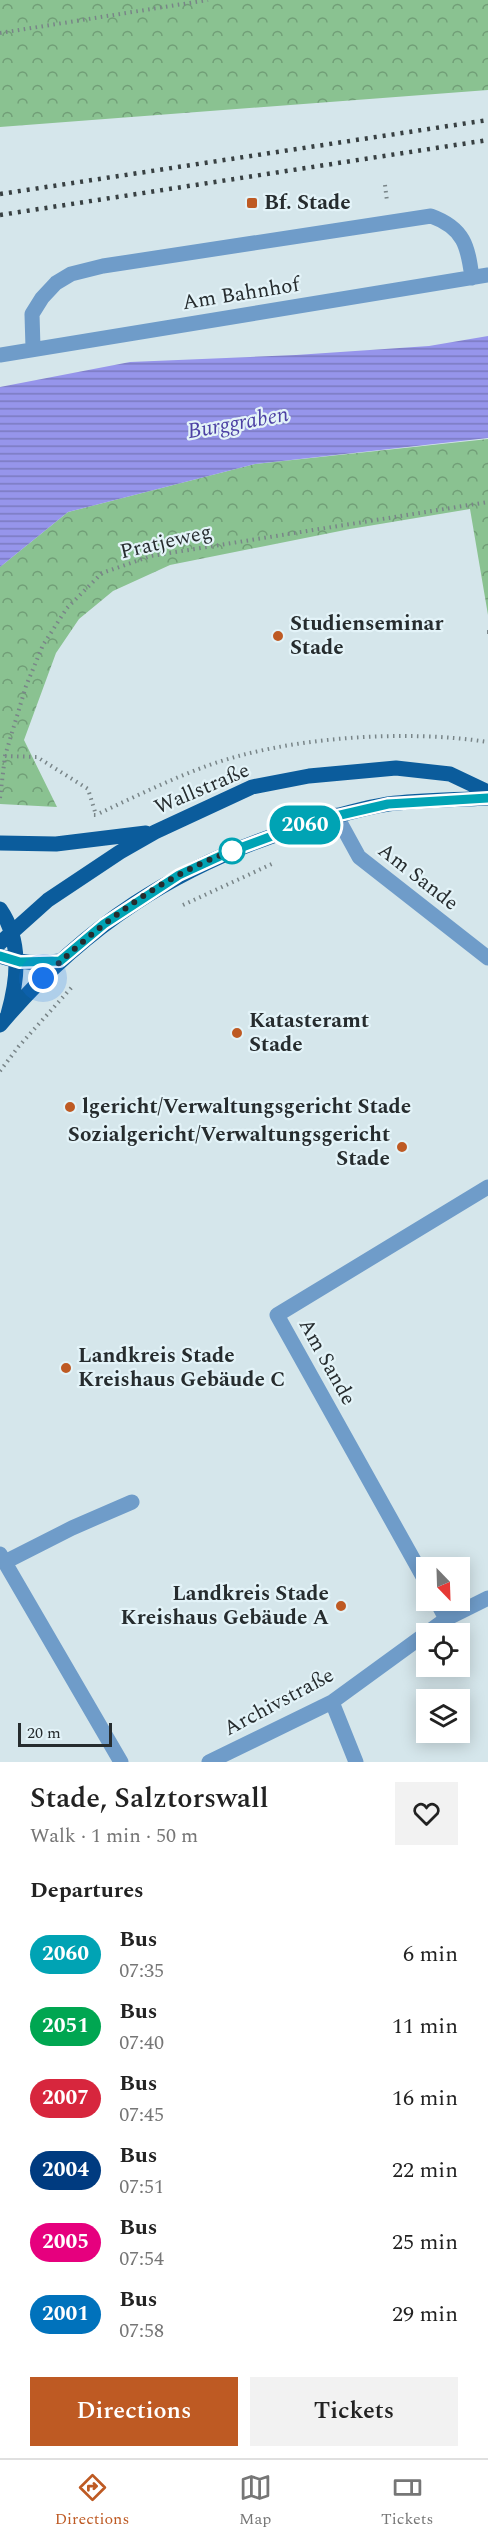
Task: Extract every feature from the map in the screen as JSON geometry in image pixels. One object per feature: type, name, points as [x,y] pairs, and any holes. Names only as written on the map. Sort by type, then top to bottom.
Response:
[{"type":"main road","name":"Wallstraße","points":[[0,943],[11,931],[79,878],[155,832],[252,787],[309,776],[396,768],[450,774],[488,792]]},
{"type":"main road","points":[[4,1021],[60,961],[111,919],[179,875],[229,852],[336,816],[388,804],[488,798]]},
{"type":"main road","points":[[7,844],[89,842],[155,832]]},
{"type":"main road","points":[[0,909],[11,931],[17,961],[14,992],[4,1021]]},
{"type":"main road","points":[[0,956],[17,961],[42,963],[60,961]]},
{"type":"street","points":[[33,348],[32,314],[42,298],[56,283],[71,274],[103,266],[431,216],[446,222],[468,247],[472,278]]},
{"type":"street","name":"Am Bahnhof","points":[[0,355],[488,275]]},
{"type":"street","name":"Am Sande","points":[[336,816],[359,857],[488,958]]},
{"type":"street","name":"Am Sande","points":[[416,1564],[277,1315],[488,1187]]},
{"type":"street","points":[[121,1762],[2,1558],[132,1502]]},
{"type":"street","points":[[442,1611],[446,1619],[488,1598]]},
{"type":"street","name":"Archivstraße","points":[[209,1762],[332,1702],[446,1619]]},
{"type":"street","points":[[332,1702],[356,1762]]},
{"type":"path","points":[[0,33],[208,0]]},
{"type":"path","name":"Pratjeweg","points":[[0,798],[5,756],[26,686],[43,645],[67,608],[102,573],[151,556],[488,502]]},
{"type":"path","points":[[5,756],[37,757],[88,789],[96,815],[86,817]]},
{"type":"path","points":[[177,907],[276,862]]},
{"type":"path","points":[[0,1071],[19,1046],[73,986]]},
{"type":"green space","points":[[0,0],[488,0],[488,90],[0,127]]},
{"type":"green space","points":[[488,439],[488,615],[470,509],[350,529],[170,565],[113,591],[79,619],[56,653],[24,740],[57,807],[0,804],[0,567],[68,512],[255,464]]},
{"type":"water","name":"Burggraben","points":[[488,336],[488,438],[255,464],[68,512],[0,567],[0,387],[130,362],[296,355],[429,346]]},
{"type":"railway","points":[[0,194],[488,120]]},
{"type":"railway","points":[[0,215],[488,140]]},
{"type":"bus line","name":"2060","points":[[0,956],[20,962],[60,961],[104,924],[179,875],[229,852],[283,832],[336,816],[388,804],[488,798]]},
{"type":"place","name":"Bf. Stade","points":[[252,203]]},
{"type":"place","name":"Studienseminar Stade","points":[[278,636]]},
{"type":"place","name":"Katasteramt Stade","points":[[237,1033]]},
{"type":"place","name":"lgericht/Verwaltungsgericht Stade","points":[[70,1107]]},
{"type":"place","name":"Sozialgericht/Verwaltungsgericht Stade","points":[[402,1147]]},
{"type":"place","name":"Landkreis Stade Kreishaus Gebäude C","points":[[66,1368]]},
{"type":"place","name":"Landkreis Stade Kreishaus Gebäude A","points":[[341,1606]]},
{"type":"route","points":[[43,978],[104,924],[138,900],[179,875],[232,851]]}]
